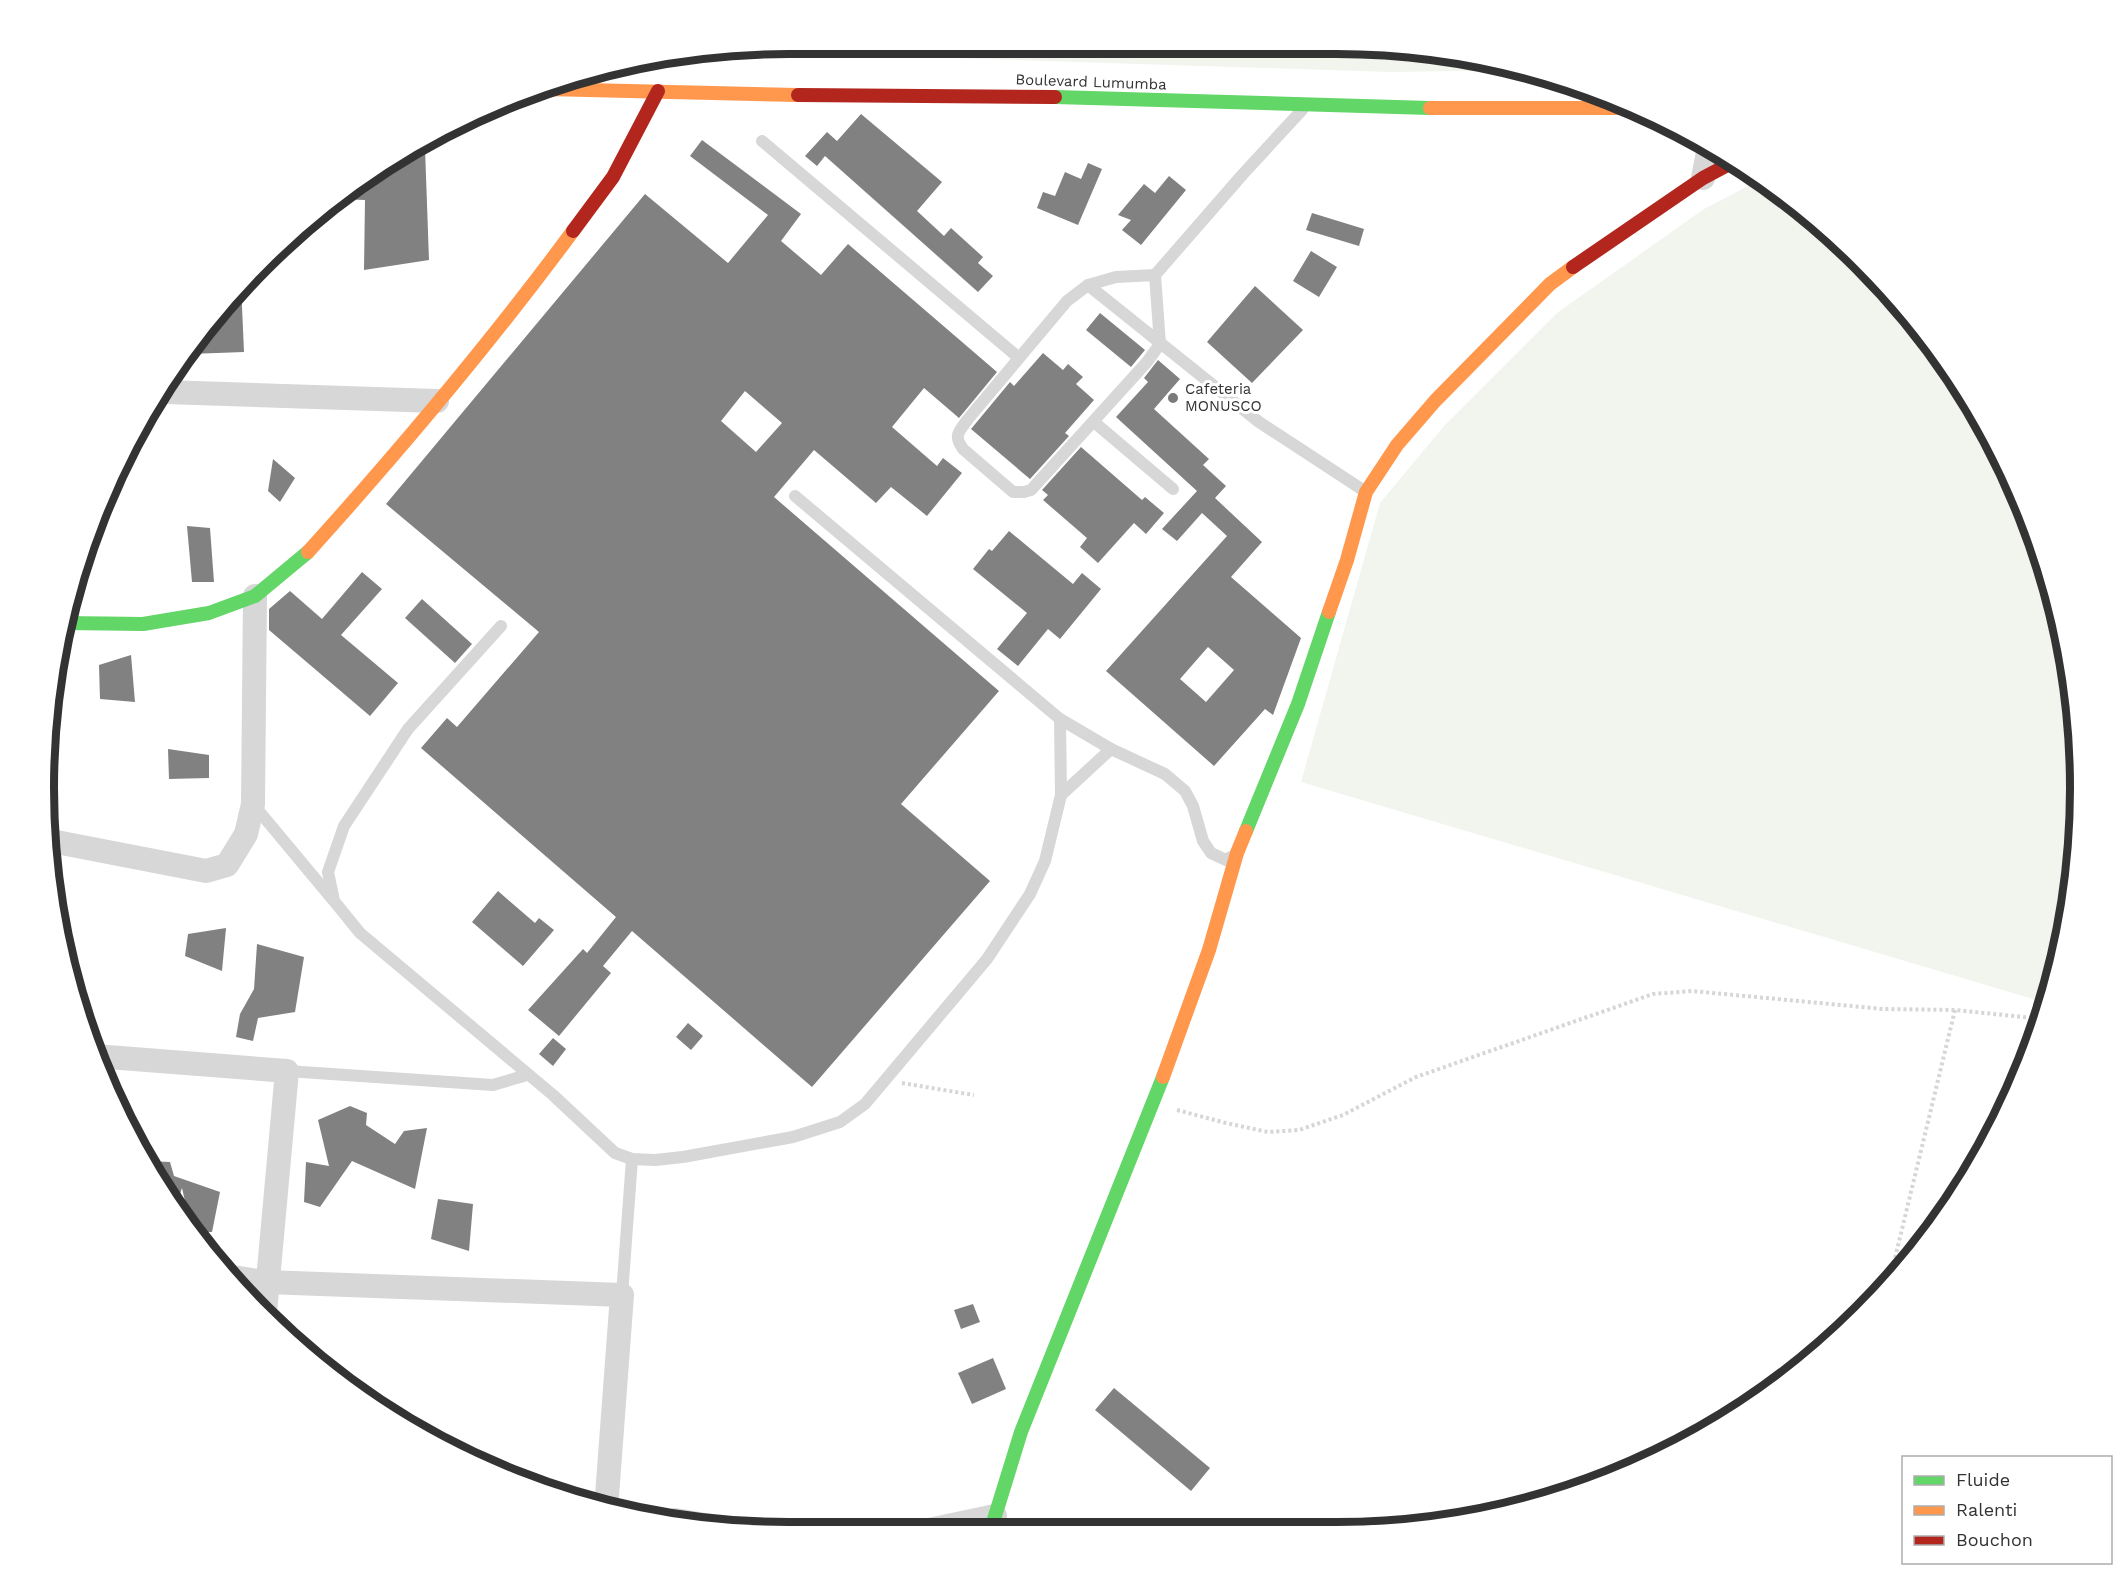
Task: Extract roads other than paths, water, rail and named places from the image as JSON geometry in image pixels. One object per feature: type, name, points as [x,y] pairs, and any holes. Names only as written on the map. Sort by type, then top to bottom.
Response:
[{"type":"street","name":"Boulevard Lumumba","points":[[564,89],[810,95],[970,95],[1460,109],[1612,108]]},
{"type":"street","points":[[73,623],[143,624],[209,613],[255,596],[306,554],[353,502],[526,296],[627,154],[658,91]]},
{"type":"street","points":[[1703,178],[1707,155]]},
{"type":"street","points":[[993,1522],[1021,1432],[1154,1104],[1209,950],[1237,853],[1298,704],[1347,560],[1366,492],[1397,445],[1435,401],[1550,284],[1606,242],[1703,178],[1725,166]]},
{"type":"street","points":[[170,392],[437,401]]},
{"type":"street","points":[[57,842],[206,871],[227,865],[246,834],[253,804],[255,596]]},
{"type":"street","points":[[105,1057],[287,1071],[265,1303]]},
{"type":"street","points":[[242,1279],[266,1282],[622,1295],[607,1499]]},
{"type":"lane","points":[[1155,275],[1116,277],[1088,285],[1067,302],[958,434],[957,441],[963,449],[1013,492],[1031,490],[1147,362],[1160,344],[1155,275],[1307,105]]},
{"type":"lane","points":[[762,141],[1019,358]]},
{"type":"lane","points":[[1088,285],[1259,422],[1366,492]]},
{"type":"lane","points":[[1094,422],[1173,489]]},
{"type":"lane","points":[[795,496],[1060,719],[1111,749],[1165,774],[1185,791],[1193,806],[1203,841],[1211,853],[1226,860],[1237,853]]},
{"type":"lane","points":[[334,901],[328,872],[344,826],[408,729],[501,626]]},
{"type":"lane","points":[[253,804],[360,933],[553,1095],[615,1153],[632,1159],[674,1158],[793,1137],[840,1122],[866,1104],[987,959],[1030,894],[1045,861],[1061,795],[1060,719]]},
{"type":"lane","points":[[1061,795],[1111,749]]},
{"type":"lane","points":[[287,1071],[493,1085],[527,1075]]},
{"type":"lane","points":[[622,1295],[632,1159]]},
{"type":"place","name":"Cafeteria MONUSCO","points":[[1173,398]]}]
